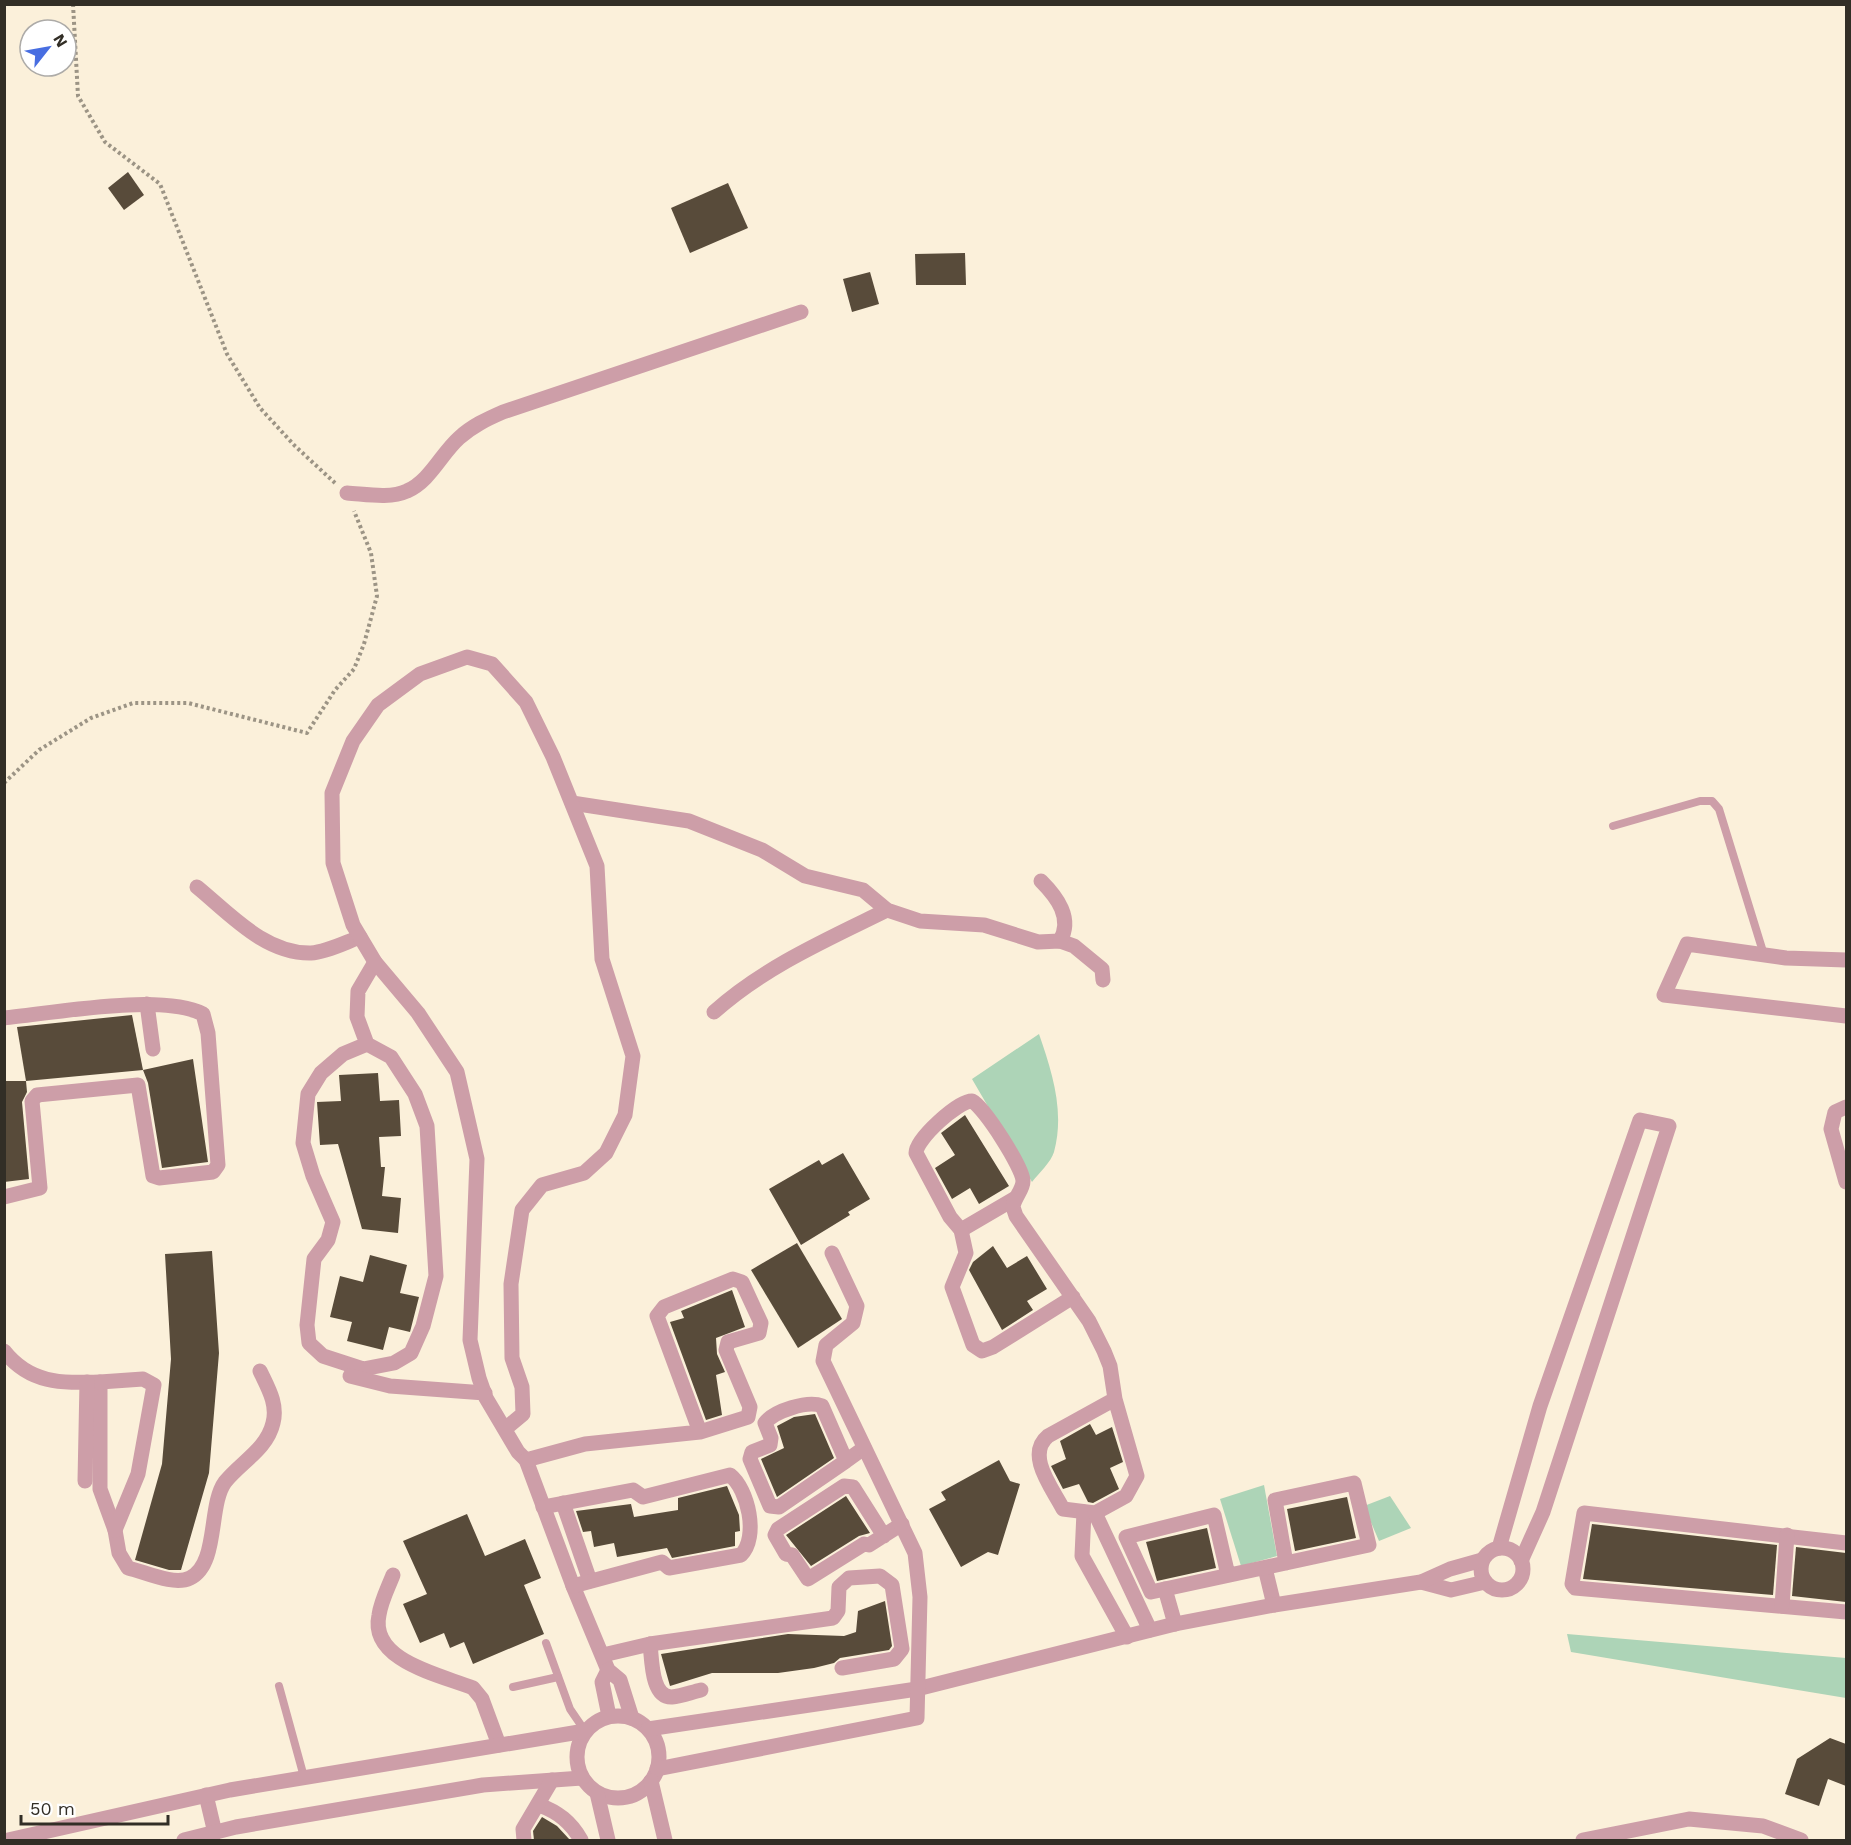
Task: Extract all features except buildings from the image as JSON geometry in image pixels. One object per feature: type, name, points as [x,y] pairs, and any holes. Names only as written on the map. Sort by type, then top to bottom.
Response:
[{"type":"street","points":[[347,493],[390,495],[406,491],[424,479],[459,438],[488,418],[801,312]]},
{"type":"street","points":[[505,1429],[523,1414],[525,1405],[513,1358],[511,1284],[522,1210],[542,1185],[584,1173],[606,1154],[625,1115],[633,1056],[602,959],[597,866],[553,757],[526,702],[492,664],[468,657],[420,674],[378,705],[352,741],[332,793],[333,863],[353,925],[360,938],[375,962],[418,1013],[457,1072],[477,1159],[470,1341],[485,1394],[518,1452],[526,1460],[573,1586],[608,1670],[620,1680],[632,1718]]},
{"type":"street","points":[[572,803],[689,820],[762,850],[805,876],[862,890],[887,910],[920,921],[984,924],[1038,942],[1060,941],[1074,946],[1102,969],[1103,980]]},
{"type":"street","points":[[1041,881],[1056,896],[1064,914],[1065,931],[1060,941]]},
{"type":"street","points":[[197,887],[260,940],[292,950],[313,953],[360,938]]},
{"type":"street","points":[[714,1012],[728,1000],[801,952],[887,910]]},
{"type":"street","points":[[1846,960],[1764,955],[1687,944],[1664,995],[1846,1016]]},
{"type":"street","points":[[367,1044],[343,1054],[321,1073],[308,1094],[303,1143],[313,1176],[333,1222],[328,1240],[314,1258],[307,1325],[309,1343],[323,1356],[363,1369],[394,1364],[411,1353],[423,1326],[436,1276],[427,1126],[415,1095],[391,1057],[367,1044],[357,1017],[357,991],[375,962]]},
{"type":"street","points":[[147,1004],[153,1049]]},
{"type":"street","points":[[4,1018],[147,1004],[190,1007],[203,1014],[208,1033],[216,1169],[159,1178],[153,1176],[138,1085],[37,1095],[32,1101],[40,1188],[4,1197]]},
{"type":"street","points":[[1072,1297],[993,1347],[982,1351],[973,1345],[952,1287],[966,1253],[961,1230],[950,1217],[916,1153],[919,1142],[960,1103],[972,1101],[983,1108],[1022,1174],[1022,1188],[1014,1199],[1012,1207],[1016,1216],[1089,1321],[1110,1366],[1115,1399],[1137,1476],[1126,1496],[1089,1513],[1063,1509],[1039,1463],[1040,1445],[1048,1436],[1115,1399]]},
{"type":"street","points":[[1846,1107],[1835,1112],[1831,1129],[1846,1182]]},
{"type":"street","points":[[1421,1582],[1451,1590],[1485,1581],[1502,1590],[1515,1585],[1522,1574],[1521,1561],[1543,1512],[1669,1126],[1640,1120],[1540,1406],[1499,1548]]},
{"type":"street","points":[[961,1230],[1014,1199]]},
{"type":"street","points":[[665,1840],[654,1775],[659,1755],[656,1741],[648,1729],[632,1718],[609,1716],[596,1722],[585,1731],[576,1754],[582,1778],[597,1793],[621,1799],[633,1796],[654,1775],[917,1718],[920,1597],[915,1553],[824,1361],[826,1345],[853,1323],[857,1306],[832,1253]]},
{"type":"street","points":[[526,1460],[585,1444],[700,1432],[748,1417],[750,1407],[726,1350],[728,1342],[759,1332],[761,1323],[742,1282],[733,1279],[664,1306],[657,1316],[700,1432]]},
{"type":"street","points":[[4,1351],[26,1373],[42,1380],[93,1382],[143,1379],[154,1385],[138,1474],[115,1530]]},
{"type":"street","points":[[93,1382],[100,1489],[115,1530],[119,1553],[128,1568],[180,1582],[191,1578],[203,1566],[224,1484],[267,1441],[274,1421],[274,1399],[260,1371]]},
{"type":"street","points":[[350,1376],[390,1386],[485,1394]]},
{"type":"street","points":[[85,1481],[93,1382]]},
{"type":"street","points":[[846,1461],[822,1406],[814,1402],[770,1417],[765,1423],[771,1438],[770,1445],[752,1452],[750,1459],[770,1506],[779,1507],[846,1461],[864,1448]]},
{"type":"street","points":[[543,1508],[633,1490],[643,1497],[730,1475],[739,1482],[752,1528],[746,1550],[741,1555],[669,1568],[662,1562],[573,1586]]},
{"type":"street","points":[[1228,1575],[1214,1515],[1126,1537],[1151,1592],[1265,1568],[1369,1545],[1354,1483],[1275,1500],[1286,1563]]},
{"type":"street","points":[[884,1536],[853,1487],[844,1486],[778,1529],[775,1535],[786,1554],[792,1556],[808,1579],[864,1544],[869,1545],[884,1536],[902,1524]]},
{"type":"street","points":[[562,1503],[590,1581]]},
{"type":"street","points":[[1089,1513],[1150,1630]]},
{"type":"street","points":[[1089,1513],[1082,1556],[1126,1637]]},
{"type":"street","points":[[1846,1543],[1584,1514],[1572,1584],[1575,1588],[1846,1612]]},
{"type":"street","points":[[1782,1606],[1787,1535]]},
{"type":"street","points":[[1485,1581],[1480,1566],[1486,1554],[1499,1548],[1513,1551],[1521,1561]]},
{"type":"street","points":[[648,1729],[917,1689],[1175,1624],[1274,1605],[1421,1582],[1450,1569],[1482,1560]]},
{"type":"street","points":[[1265,1568],[1274,1605]]},
{"type":"street","points":[[393,1575],[378,1617],[381,1641],[393,1656],[473,1688],[482,1699],[499,1744]]},
{"type":"street","points":[[603,1655],[650,1644],[833,1618],[838,1611],[839,1587],[849,1578],[880,1576],[892,1585],[903,1649],[894,1659],[842,1668]]},
{"type":"street","points":[[1165,1589],[1175,1624]]},
{"type":"street","points":[[650,1644],[657,1687],[663,1695],[671,1697],[701,1690]]},
{"type":"street","points":[[608,1670],[602,1682],[609,1716]]},
{"type":"street","points":[[8,1840],[206,1795],[585,1731]]},
{"type":"street","points":[[184,1840],[483,1785],[582,1778]]},
{"type":"street","points":[[524,1840],[523,1829],[552,1780]]},
{"type":"street","points":[[597,1793],[608,1840]]},
{"type":"street","points":[[206,1795],[214,1833]]},
{"type":"street","points":[[539,1805],[556,1812],[569,1822],[581,1840]]},
{"type":"street","points":[[1583,1840],[1689,1819],[1763,1826],[1801,1840]]},
{"type":"lane","points":[[1613,826],[1700,801],[1712,801],[1719,809],[1764,955]]},
{"type":"lane","points":[[546,1643],[570,1709],[585,1731]]},
{"type":"lane","points":[[513,1687],[558,1677]]},
{"type":"lane","points":[[279,1686],[304,1777]]},
{"type":"path","points":[[4,783],[48,745],[91,718],[133,702],[188,703],[307,733],[335,690],[354,669],[364,644],[376,596],[371,553],[347,493],[295,446],[260,408],[227,354],[160,184],[105,141],[78,96],[74,4]]},
{"type":"green space","points":[[1039,1034],[1056,1092],[1058,1122],[1054,1152],[1048,1164],[1032,1182],[972,1079]]},
{"type":"green space","points":[[1264,1485],[1277,1556],[1241,1566],[1220,1499]]},
{"type":"green space","points":[[1390,1496],[1411,1528],[1379,1541],[1364,1506]]},
{"type":"green space","points":[[1567,1634],[1846,1658],[1846,1698],[1571,1652]]}]
